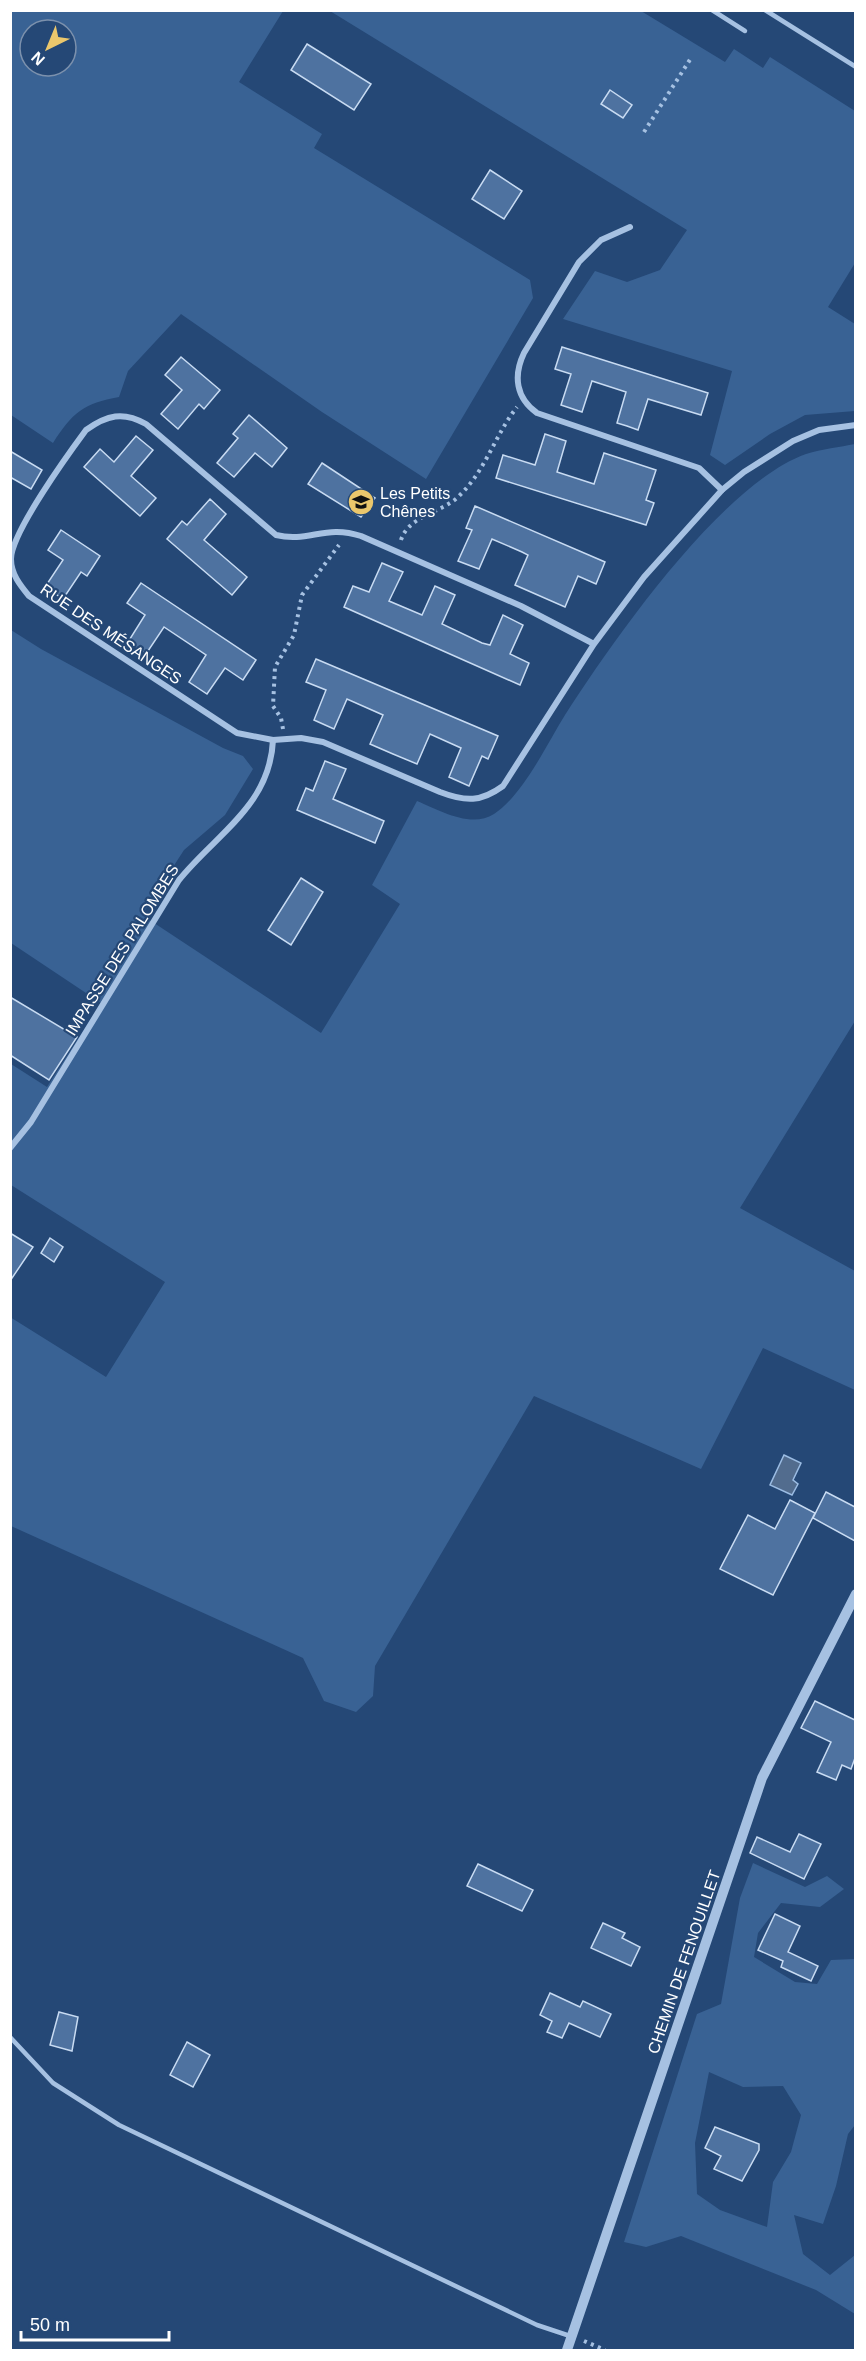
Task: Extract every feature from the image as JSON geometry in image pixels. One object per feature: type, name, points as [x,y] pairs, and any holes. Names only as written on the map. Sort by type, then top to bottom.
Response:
[{"type":"street","points":[[630,226],[601,240],[573,272],[518,365],[518,387],[523,399],[537,413],[552,420],[699,468],[722,490]]},
{"type":"street","name":"RUE DES MÉSANGES","points":[[594,644],[521,606],[346,531],[333,529],[293,539],[276,535],[146,424],[132,416],[115,416],[101,420],[86,430],[18,534],[11,559],[16,580],[29,596],[237,733],[273,740],[301,738],[322,742],[440,792],[459,799],[474,800],[489,796],[503,786],[594,644],[644,577],[722,490],[744,472],[793,441],[819,430],[855,425]]},
{"type":"street","name":"IMPASSE DES PALOMBES","points":[[10,1148],[31,1122],[179,880],[194,862],[236,823],[264,783],[272,762],[273,740]]},
{"type":"street","name":"CHEMIN DE FENOUILLET","points":[[567,2350],[762,1778],[855,1594]]},
{"type":"lane","points":[[712,10],[722,13],[746,31]]},
{"type":"lane","points":[[765,10],[855,67]]},
{"type":"lane","points":[[10,2037],[53,2083],[119,2125],[537,2325],[572,2337]]},
{"type":"path","points":[[644,132],[691,58]]},
{"type":"path","points":[[397,551],[404,531],[420,518],[458,498],[485,464],[512,413],[523,399]]},
{"type":"path","points":[[285,740],[281,718],[273,706],[275,667],[294,635],[302,595],[346,531]]},
{"type":"path","points":[[572,2337],[605,2350]]},
{"type":"shaded area","points":[[10,11],[283,11],[239,82],[322,134],[314,148],[530,280],[533,298],[426,479],[322,412],[181,314],[128,371],[119,397],[97,402],[80,411],[66,424],[53,443],[11,415]]},
{"type":"shaded area","points":[[330,11],[641,11],[725,62],[734,49],[763,68],[770,57],[855,111],[855,263],[828,307],[855,324],[855,411],[805,415],[770,434],[725,465],[710,455],[732,371],[563,319],[595,271],[627,282],[660,270],[687,230]]},
{"type":"shaded area","points":[[855,444],[855,1021],[740,1208],[855,1271],[855,1390],[763,1348],[701,1469],[534,1396],[375,1666],[373,1696],[356,1712],[324,1701],[303,1658],[11,1526],[10,1317],[106,1377],[165,1282],[11,1185],[11,1064],[47,1087],[101,1003],[11,943],[11,630],[41,649],[223,748],[243,756],[253,769],[225,815],[184,850],[142,915],[321,1033],[400,904],[372,885],[417,801],[465,819],[475,820],[494,814],[515,795],[586,683],[641,607],[672,567],[706,530],[740,497],[774,471],[806,454]]},
{"type":"shaded area","points":[[784,1455],[801,1463],[793,1480],[798,1484],[792,1495],[770,1485]]},
{"type":"shaded area","points":[[753,1863],[805,1887],[827,1876],[844,1889],[820,1907],[781,1903],[758,1933],[754,1957],[795,1982],[817,1984],[831,1960],[855,1959],[855,2125],[848,2134],[836,2186],[823,2224],[794,2215],[803,2254],[830,2275],[855,2255],[855,2314],[816,2290],[681,2236],[646,2247],[624,2242],[697,2014],[721,2004],[740,1898]],"holes":[[[709,2072],[743,2087],[783,2086],[801,2115],[791,2152],[773,2182],[767,2227],[720,2210],[697,2194],[695,2143]]]},
{"type":"building","points":[[307,44],[371,84],[354,110],[291,70]]},
{"type":"building","points":[[610,90],[632,105],[623,118],[601,104]]},
{"type":"building","points":[[490,170],[522,191],[504,219],[472,199]]},
{"type":"building","points":[[562,347],[708,393],[701,415],[648,399],[638,430],[617,423],[626,392],[592,381],[582,412],[561,405],[571,374],[555,369]]},
{"type":"building","points":[[181,357],[220,390],[204,409],[199,404],[178,429],[161,414],[182,390],[165,375]]},
{"type":"building","points":[[249,415],[287,448],[272,467],[255,453],[234,477],[217,463],[238,438],[233,434]]},
{"type":"building","points":[[545,434],[566,441],[557,472],[594,484],[604,453],[656,470],[646,500],[654,503],[646,525],[496,478],[503,455],[535,465]]},
{"type":"building","points":[[136,436],[153,450],[131,476],[156,498],[140,516],[84,467],[100,449],[114,462]]},
{"type":"building","points":[[10,451],[42,470],[31,489],[10,477]]},
{"type":"building","points":[[322,463],[375,498],[361,517],[308,484]]},
{"type":"building","points":[[210,499],[226,514],[204,540],[247,577],[232,595],[167,539],[182,521],[187,525]]},
{"type":"building","points":[[475,506],[605,562],[596,584],[578,576],[565,607],[515,585],[528,555],[492,539],[479,569],[458,561],[472,530],[466,528]]},
{"type":"building","points":[[61,530],[100,556],[87,576],[81,572],[63,599],[45,587],[63,560],[48,550]]},
{"type":"building","points":[[382,563],[403,572],[389,601],[422,615],[435,586],[455,595],[442,624],[482,643],[490,645],[503,615],[523,625],[510,654],[529,663],[520,685],[344,607],[353,586],[369,592]]},
{"type":"building","points":[[141,583],[256,660],[243,680],[225,668],[207,694],[189,682],[206,655],[164,627],[146,654],[128,642],[145,615],[127,603]]},
{"type":"building","points":[[316,659],[498,736],[488,759],[482,756],[469,786],[449,777],[461,748],[430,734],[417,764],[370,744],[383,715],[347,699],[334,729],[314,720],[326,690],[306,682]]},
{"type":"building","points":[[325,761],[346,769],[333,799],[384,821],[375,843],[297,810],[306,788],[313,791]]},
{"type":"building","points":[[301,878],[323,892],[291,945],[268,930]]},
{"type":"building","points":[[10,997],[77,1037],[49,1080],[10,1055]]},
{"type":"building","points":[[10,1233],[33,1247],[10,1281]]},
{"type":"building","points":[[50,1238],[63,1247],[54,1262],[41,1253]]},
{"type":"building","points":[[826,1492],[855,1507],[855,1541],[813,1518]]},
{"type":"building","points":[[790,1500],[815,1513],[773,1595],[720,1569],[748,1515],[775,1529]]},
{"type":"building","points":[[815,1701],[855,1720],[855,1758],[851,1769],[842,1765],[836,1780],[817,1772],[831,1742],[801,1728]]},
{"type":"building","points":[[799,1834],[821,1844],[804,1879],[750,1853],[757,1837],[790,1852]]},
{"type":"building","points":[[478,1864],[533,1890],[522,1911],[467,1886]]},
{"type":"building","points":[[775,1914],[800,1926],[788,1952],[818,1966],[811,1981],[781,1967],[783,1961],[758,1950]]},
{"type":"building","points":[[603,1923],[625,1933],[622,1938],[640,1947],[631,1966],[591,1948]]},
{"type":"building","points":[[550,1993],[580,2007],[583,2001],[611,2014],[600,2037],[569,2023],[562,2038],[547,2032],[552,2021],[540,2015]]},
{"type":"building","points":[[59,2012],[78,2017],[72,2051],[50,2045]]},
{"type":"building","points":[[187,2042],[210,2055],[193,2087],[170,2075]]},
{"type":"building","points":[[715,2127],[759,2144],[759,2150],[742,2181],[714,2169],[721,2156],[705,2148]]},
{"type":"place","name":"Les Petits Chênes","points":[[361,502]]}]
